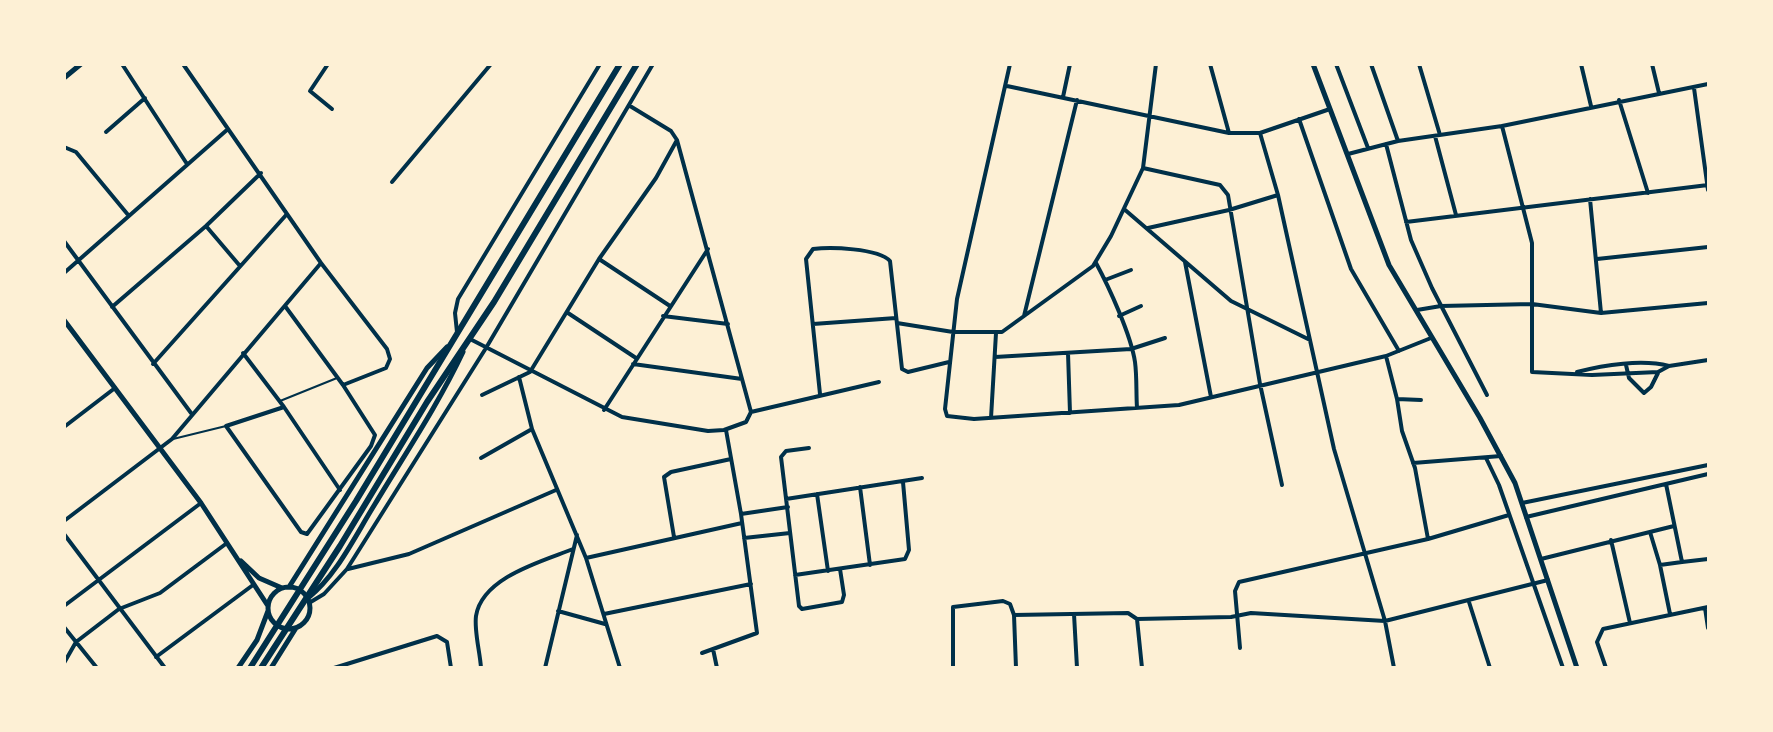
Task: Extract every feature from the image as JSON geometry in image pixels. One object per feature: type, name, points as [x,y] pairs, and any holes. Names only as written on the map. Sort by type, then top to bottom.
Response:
[{"type":"highway","points":[[250,668],[456,337],[620,64]]},
{"type":"highway","points":[[261,668],[340,546],[427,402],[468,341],[637,64]]},
{"type":"main road","points":[[64,78],[81,64]]},
{"type":"main road","points":[[1313,64],[1383,250],[1431,338],[1501,456],[1522,503],[1577,668]]},
{"type":"main road","points":[[66,324],[201,503],[268,608],[274,623],[281,627],[296,628]]},
{"type":"main road","points":[[238,668],[257,640],[273,595],[286,587],[427,368],[456,337]]},
{"type":"main road","points":[[271,668],[296,628],[308,618],[309,600],[320,589],[344,554],[444,392],[468,341]]},
{"type":"main road","points":[[235,555],[259,578],[300,590],[309,600]]},
{"type":"street","points":[[122,64],[187,164]]},
{"type":"street","points":[[183,64],[261,173],[321,263],[390,356],[386,368],[343,385]]},
{"type":"street","points":[[328,64],[310,90],[332,109]]},
{"type":"street","points":[[392,182],[491,64]]},
{"type":"street","points":[[456,337],[455,313],[458,299],[600,64]]},
{"type":"street","points":[[309,600],[324,594],[347,569],[486,348],[653,64]]},
{"type":"street","points":[[1011,64],[965,261],[949,362],[946,415],[952,418],[991,418],[1167,407],[1386,356],[1431,338]]},
{"type":"street","points":[[1063,97],[1070,64]]},
{"type":"street","points":[[813,324],[897,321],[953,332],[996,333],[1024,317],[1095,263],[1124,209],[1143,168],[1155,64]]},
{"type":"street","points":[[1210,64],[1229,133]]},
{"type":"street","points":[[1336,64],[1368,148]]},
{"type":"street","points":[[1371,64],[1398,141]]},
{"type":"street","points":[[1419,64],[1456,215]]},
{"type":"street","points":[[1581,64],[1591,106]]},
{"type":"street","points":[[1652,64],[1659,93]]},
{"type":"street","points":[[1348,154],[1398,141],[1502,126],[1619,100],[1708,84]]},
{"type":"street","points":[[1007,86],[1229,133],[1260,133],[1330,109]]},
{"type":"street","points":[[1406,222],[1524,205],[1708,187],[1694,88]]},
{"type":"street","points":[[106,132],[145,98]]},
{"type":"street","points":[[1024,317],[1077,100]]},
{"type":"street","points":[[1619,100],[1648,193]]},
{"type":"street","points":[[468,341],[486,348],[604,410],[632,419],[673,427],[726,430],[746,422],[750,412],[742,379],[677,140],[671,131],[630,106]]},
{"type":"street","points":[[1299,120],[1352,270],[1399,351]]},
{"type":"street","points":[[1502,126],[1532,243],[1532,372],[1592,375],[1658,372],[1669,366],[1708,360]]},
{"type":"street","points":[[64,273],[228,129]]},
{"type":"street","points":[[1260,133],[1278,195],[1334,449],[1385,621],[1394,668]]},
{"type":"street","points":[[482,395],[530,372],[599,259],[656,178],[677,140]]},
{"type":"street","points":[[1386,144],[1417,255],[1487,395]]},
{"type":"street","points":[[64,147],[71,148],[129,216]]},
{"type":"street","points":[[1143,168],[1220,185],[1228,195],[1246,309],[1282,485]]},
{"type":"street","points":[[112,307],[206,226],[261,173]]},
{"type":"street","points":[[1148,228],[1229,210],[1278,195]]},
{"type":"street","points":[[1590,199],[1601,313]]},
{"type":"street","points":[[1124,209],[1231,301],[1310,340]]},
{"type":"street","points":[[153,364],[287,214]]},
{"type":"street","points":[[206,226],[240,266]]},
{"type":"street","points":[[64,241],[191,413]]},
{"type":"street","points":[[1597,259],[1708,247]]},
{"type":"street","points":[[820,394],[806,259],[811,251],[820,248],[877,253],[890,261],[904,372],[949,362]]},
{"type":"street","points":[[604,410],[708,249]]},
{"type":"street","points":[[599,259],[670,306]]},
{"type":"street","points":[[1185,262],[1211,397]]},
{"type":"street","points":[[64,521],[172,439],[191,413],[321,263]]},
{"type":"street","points":[[1095,263],[1105,280],[1131,349],[1136,369],[1137,408]]},
{"type":"street","points":[[1105,280],[1131,270]]},
{"type":"street","points":[[1417,310],[1441,306],[1532,304],[1601,313],[1708,303]]},
{"type":"street","points":[[226,426],[304,534],[311,533],[371,446],[375,435],[343,385],[285,306]]},
{"type":"street","points":[[1119,316],[1141,306]]},
{"type":"street","points":[[568,313],[636,358]]},
{"type":"street","points":[[663,316],[728,324]]},
{"type":"street","points":[[991,418],[996,333]]},
{"type":"street","points":[[995,357],[1131,349],[1165,338]]},
{"type":"street","points":[[243,353],[280,401],[340,490]]},
{"type":"street","points":[[1068,353],[1070,413]]},
{"type":"street","points":[[1386,356],[1402,431],[1413,463],[1428,539]]},
{"type":"street","points":[[1576,373],[1626,365],[1658,363],[1669,366]]},
{"type":"street","points":[[633,364],[742,379]]},
{"type":"street","points":[[1626,365],[1628,374],[1644,393],[1651,387],[1658,372]]},
{"type":"street","points":[[519,377],[532,429],[586,558],[620,668]]},
{"type":"street","points":[[280,401],[337,378]]},
{"type":"street","points":[[750,412],[879,382]]},
{"type":"street","points":[[64,427],[115,388]]},
{"type":"street","points":[[1397,399],[1421,400]]},
{"type":"street","points":[[172,439],[226,426],[284,407]]},
{"type":"street","points":[[481,458],[532,429]]},
{"type":"street","points":[[702,653],[757,633],[741,514],[726,430]]},
{"type":"street","points":[[809,448],[789,450],[782,455],[798,604],[802,609],[842,602],[844,597],[840,569]]},
{"type":"street","points":[[1413,463],[1486,459],[1501,456]]},
{"type":"street","points":[[674,537],[663,483],[665,475],[731,459]]},
{"type":"street","points":[[1486,459],[1535,584],[1563,668]]},
{"type":"street","points":[[1522,503],[1708,465]]},
{"type":"street","points":[[1526,517],[1708,474]]},
{"type":"street","points":[[786,499],[922,478]]},
{"type":"street","points":[[795,575],[902,561],[907,557],[909,550],[903,482]]},
{"type":"street","points":[[1666,484],[1682,562]]},
{"type":"street","points":[[860,488],[870,565]]},
{"type":"street","points":[[347,569],[409,554],[556,490]]},
{"type":"street","points":[[817,494],[828,571]]},
{"type":"street","points":[[64,606],[201,503]]},
{"type":"street","points":[[741,514],[788,507]]},
{"type":"street","points":[[1240,648],[1239,616],[1235,591],[1239,582],[1428,539],[1509,515]]},
{"type":"street","points":[[586,558],[742,523]]},
{"type":"street","points":[[1541,559],[1674,526]]},
{"type":"street","points":[[1650,532],[1660,565],[1670,614]]},
{"type":"street","points":[[744,538],[790,533]]},
{"type":"street","points":[[64,534],[165,668]]},
{"type":"street","points":[[545,668],[577,535]]},
{"type":"street","points":[[1611,540],[1630,623]]},
{"type":"street","points":[[64,663],[76,642],[119,609],[160,593],[227,543]]},
{"type":"street","points":[[481,668],[476,616],[491,590],[514,572],[573,549]]},
{"type":"street","points":[[1660,565],[1708,558]]},
{"type":"street","points":[[1014,615],[1128,613],[1137,619],[1239,616],[1251,613],[1385,621],[1469,602],[1549,580]]},
{"type":"street","points":[[604,614],[751,584]]},
{"type":"street","points":[[156,657],[253,585]]},
{"type":"street","points":[[953,668],[954,606],[1003,602],[1010,604],[1014,615],[1016,668]]},
{"type":"street","points":[[1469,602],[1490,668]]},
{"type":"street","points":[[1606,668],[1598,642],[1599,634],[1603,629],[1707,607],[1708,628]]},
{"type":"street","points":[[558,611],[606,624]]},
{"type":"street","points":[[1074,614],[1077,668]]},
{"type":"street","points":[[1137,619],[1142,668]]},
{"type":"street","points":[[64,627],[97,668]]},
{"type":"street","points":[[334,668],[437,636],[447,642],[451,668]]},
{"type":"street","points":[[713,649],[717,668]]}]
